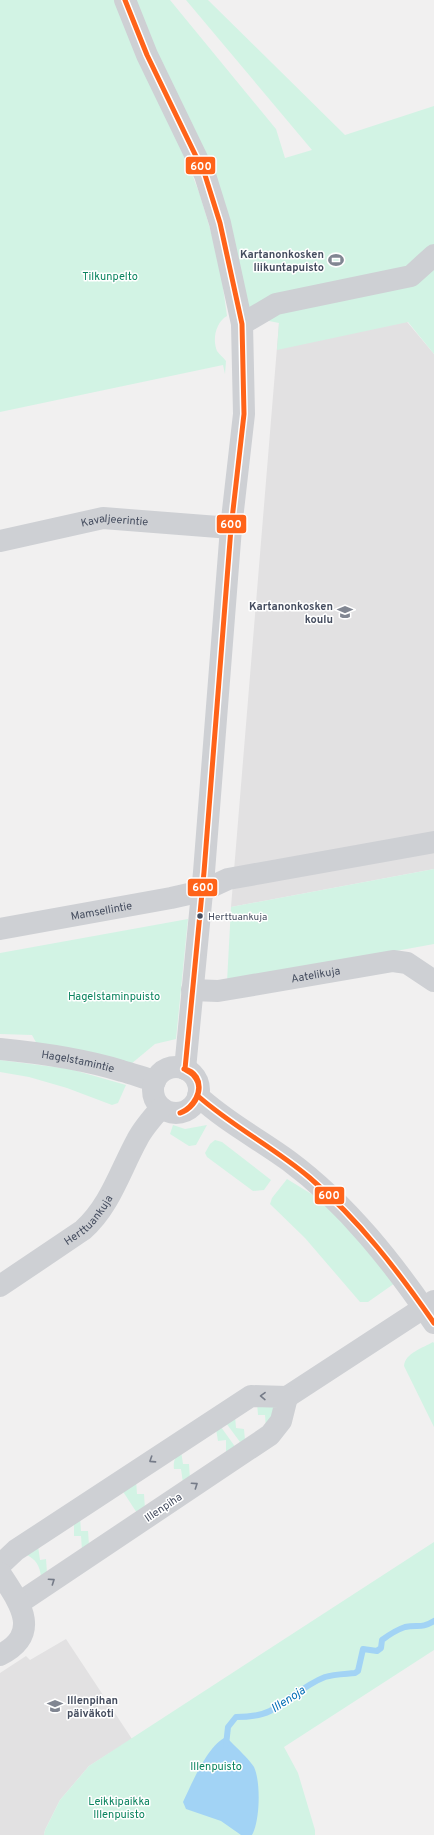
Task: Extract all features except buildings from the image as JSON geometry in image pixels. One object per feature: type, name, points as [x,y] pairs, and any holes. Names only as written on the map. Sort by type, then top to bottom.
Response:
[{"type":"street","points":[[125,0],[147,55],[205,175],[220,223],[242,324],[244,414],[231,528],[202,891],[185,1069]]},
{"type":"street","points":[[242,324],[276,304],[412,276],[434,255]]},
{"type":"street","name":"Kavaljeerintie","points":[[0,541],[103,518],[231,528]]},
{"type":"street","name":"Mamsellintie","points":[[0,929],[202,891],[228,879],[434,842]]},
{"type":"street","name":"Aatelikuja","points":[[192,990],[218,991],[393,961],[407,963],[434,981]]},
{"type":"street","name":"Hagelstamintie","points":[[0,1049],[35,1053],[85,1062],[124,1071],[155,1081]]},
{"type":"street","points":[[171,1068],[185,1069],[195,1077],[198,1083],[198,1096],[190,1109],[182,1112],[167,1112],[160,1108],[153,1095],[155,1081],[158,1075],[171,1068]]},
{"type":"street","points":[[0,1565],[16,1550],[251,1396],[287,1396],[431,1311],[369,1237],[317,1184],[289,1161],[217,1114],[198,1096]]},
{"type":"street","name":"Herttuankuja","points":[[0,1286],[83,1230],[96,1219],[137,1140],[147,1124],[160,1108]]},
{"type":"street","name":"Illenpiha","points":[[19,1602],[270,1435],[281,1421],[287,1396]]},
{"type":"street","points":[[0,1573],[19,1602],[24,1619],[22,1634],[19,1641],[0,1655]]},
{"type":"shaded area","name":"Kartanonkosken koulu","points":[[387,298],[434,354],[434,869],[231,907],[279,323]]},
{"type":"shaded area","name":"Illenpihan päiväkoti","points":[[66,1639],[132,1739],[89,1766],[60,1800],[44,1835],[0,1835],[0,1673],[26,1656],[30,1660]]},
{"type":"green space","name":"Tilkunpelto","points":[[0,0],[125,0],[200,195],[219,259],[227,316],[220,322],[216,331],[215,341],[217,351],[226,361],[225,374],[223,365],[0,412]]},
{"type":"green space","name":"Kartanonkosken liikuntapuisto","points":[[133,0],[170,0],[276,129],[285,158],[312,150],[186,0],[208,0],[345,135],[434,106],[434,354],[408,322],[277,350],[279,323],[259,319],[249,311]]},
{"type":"green space","points":[[434,869],[434,944],[227,982],[231,907]]},
{"type":"green space","name":"Hagelstaminpuisto","points":[[188,919],[176,1039],[155,1044],[131,1064],[38,1046],[32,1035],[0,1034],[0,953]]},
{"type":"green space","points":[[0,1060],[70,1069],[126,1085],[118,1103],[112,1105],[67,1088],[29,1077],[0,1072]]},
{"type":"green space","points":[[173,1125],[185,1129],[207,1125],[196,1145],[189,1146],[170,1134]]},
{"type":"green space","points":[[215,1140],[222,1142],[271,1180],[264,1190],[253,1191],[207,1157],[205,1153],[210,1144]]},
{"type":"green space","points":[[287,1179],[318,1198],[335,1213],[395,1283],[368,1302],[360,1302],[305,1238],[270,1204],[272,1198]]},
{"type":"green space","points":[[433,1342],[434,1427],[404,1366],[405,1361],[411,1354]]},
{"type":"green space","points":[[257,1403],[277,1407],[266,1429],[265,1415],[258,1415]]},
{"type":"green space","points":[[235,1416],[236,1428],[244,1429],[245,1440],[240,1442],[226,1423]]},
{"type":"green space","points":[[221,1427],[236,1448],[226,1455],[226,1440],[218,1441],[216,1429]]},
{"type":"green space","points":[[181,1451],[183,1464],[189,1464],[190,1480],[183,1483],[181,1469],[174,1469],[174,1462]]},
{"type":"green space","points":[[136,1480],[137,1494],[144,1494],[145,1509],[137,1513],[122,1490]]},
{"type":"green space","points":[[80,1517],[81,1531],[88,1531],[89,1545],[82,1550],[81,1536],[74,1536],[74,1521]]},
{"type":"green space","name":"Illenpuisto","points":[[434,1542],[434,1650],[284,1747],[298,1773],[315,1830],[315,1835],[44,1835],[60,1800],[89,1766]]},
{"type":"green space","points":[[38,1546],[40,1560],[46,1559],[47,1573],[41,1577],[40,1569],[37,1563],[25,1554]]},
{"type":"water","points":[[226,1737],[252,1764],[256,1774],[259,1801],[257,1821],[252,1835],[241,1835],[221,1821],[186,1809],[183,1802],[201,1765],[219,1741]]},
{"type":"waterway","name":"Illenoja","points":[[226,1745],[228,1727],[236,1717],[253,1716],[270,1711],[284,1703],[310,1684],[325,1677],[355,1673],[358,1671],[363,1649],[377,1651],[381,1648],[382,1640],[390,1634],[405,1627],[423,1626],[434,1621]]},
{"type":"transit line","name":"600","points":[[125,0],[147,55],[205,175],[220,223],[242,324],[244,414],[231,528],[204,872],[185,1069]]},
{"type":"transit line","name":"600","points":[[180,1113],[185,1111],[193,1103],[199,1087],[194,1076],[184,1069]]},
{"type":"transit line","name":"600","points":[[180,1113],[187,1110],[193,1104],[199,1091],[199,1084],[196,1077],[192,1072],[184,1069]]},
{"type":"transit line","name":"600","points":[[198,1096],[225,1118],[297,1167],[328,1194],[345,1211],[392,1265],[434,1323]]},
{"type":"place","name":"Kartanonkosken liikuntapuisto","points":[[336,260]]},
{"type":"place","name":"Kartanonkosken koulu","points":[[345,612]]},
{"type":"place","name":"Herttuankuja","points":[[200,916]]},
{"type":"place","name":"Illenpihan päiväkoti","points":[[55,1706]]},
{"type":"park label","name":"Leikkipaikka Illenpuisto","points":[[119,1807]]}]
